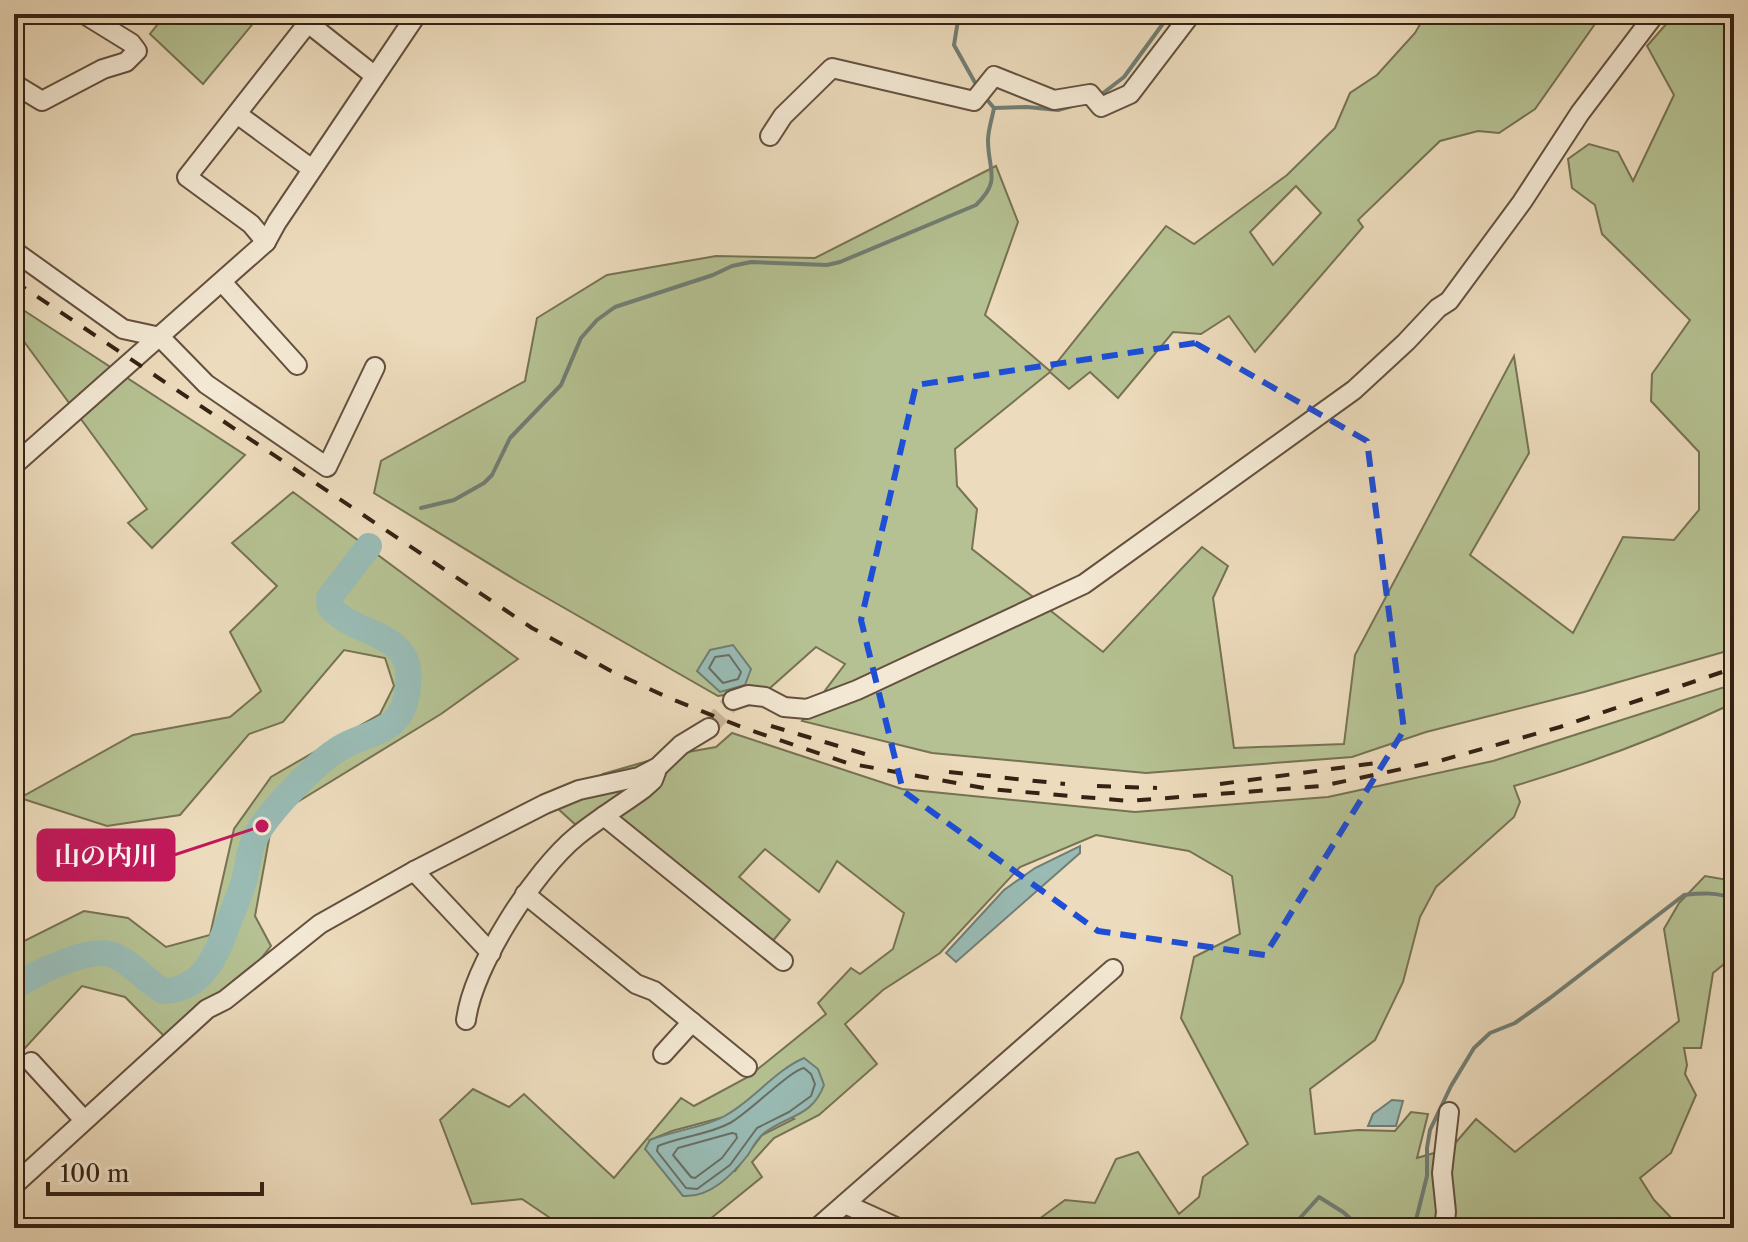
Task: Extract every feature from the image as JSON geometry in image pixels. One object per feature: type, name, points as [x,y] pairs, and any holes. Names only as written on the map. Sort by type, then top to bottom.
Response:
[{"type":"street","points":[[14,84],[42,101],[103,69],[126,62],[137,51],[131,43],[84,14]]},
{"type":"street","points":[[14,465],[266,242],[417,14]]},
{"type":"street","points":[[770,136],[783,116],[832,68],[980,94],[994,76],[1054,100],[1096,100],[1130,94],[1191,14]]},
{"type":"street","points":[[733,700],[748,695],[765,697],[784,707],[807,709],[857,690],[1084,584],[1275,449],[1354,390],[1438,308],[1449,301],[1522,202],[1595,93],[1655,14]]},
{"type":"street","points":[[266,242],[251,224],[187,177],[311,18],[375,76]]},
{"type":"street","points":[[237,114],[312,169]]},
{"type":"street","points":[[14,251],[123,329],[160,337],[206,384],[327,467],[375,367]]},
{"type":"street","points":[[222,282],[297,365]]},
{"type":"street","points":[[14,1185],[207,1009],[225,1000],[302,936],[414,871],[545,804],[579,790],[639,777],[658,767],[681,745],[709,728]]},
{"type":"street","points":[[466,1020],[472,995],[491,953],[525,894],[576,836],[643,789],[653,780],[658,767]]},
{"type":"street","points":[[604,816],[783,961]]},
{"type":"street","points":[[414,871],[491,953]]},
{"type":"street","points":[[525,894],[636,984],[654,991],[747,1067]]},
{"type":"street","points":[[817,1228],[1113,969]]},
{"type":"street","points":[[663,1054],[692,1022]]},
{"type":"street","points":[[31,1062],[84,1120]]},
{"type":"street","points":[[1444,1228],[1446,1212],[1442,1173],[1449,1112]]},
{"type":"street","points":[[845,1204],[898,1228]]},
{"type":"highlighted area","points":[[1195,343],[1367,441],[1404,730],[1265,955],[1098,931],[903,791],[861,620],[916,385]]},
{"type":"green space","points":[[166,14],[261,14],[203,84],[150,34]]},
{"type":"green space","points":[[1426,14],[1602,14],[1535,109],[1499,133],[1478,131],[1440,141],[1358,220],[1363,227],[1255,352],[1229,316],[1201,334],[1173,332],[1118,398],[1090,372],[1069,389],[1050,372],[955,449],[957,486],[977,509],[972,549],[1103,652],[1202,547],[1228,566],[1213,598],[1234,748],[1344,744],[1355,655],[1514,356],[1529,453],[1470,555],[1573,633],[1623,537],[1674,540],[1699,510],[1699,452],[1651,401],[1652,374],[1690,320],[1602,234],[1595,205],[1572,188],[1568,159],[1589,144],[1618,152],[1633,181],[1674,95],[1647,46],[1675,14],[1734,14],[1734,649],[1584,692],[1426,732],[1352,757],[1146,773],[932,753],[802,721],[845,664],[816,647],[770,688],[718,696],[519,582],[374,493],[381,461],[525,381],[537,318],[607,275],[716,256],[815,258],[996,166],[1018,222],[985,315],[1050,371],[1166,226],[1194,244],[1287,175],[1335,128],[1350,93],[1377,75],[1415,33]],"holes":[[[1296,186],[1321,213],[1273,265],[1250,232]]]},
{"type":"green space","points":[[14,304],[245,455],[152,548],[128,523],[147,509],[14,328]]},
{"type":"green space","points":[[293,492],[518,659],[441,714],[273,817],[255,916],[271,946],[247,976],[166,1038],[125,997],[82,986],[14,1060],[14,946],[84,911],[128,918],[166,947],[210,935],[234,829],[271,777],[380,714],[394,686],[385,658],[344,650],[283,722],[249,734],[180,815],[107,826],[20,798],[133,735],[230,717],[261,691],[230,632],[277,586],[232,543]]},
{"type":"green space","points":[[1734,684],[1734,703],[1626,749],[1514,786],[1520,802],[1514,817],[1436,887],[1420,917],[1403,982],[1375,1040],[1310,1089],[1315,1134],[1395,1131],[1411,1112],[1428,1114],[1417,1158],[1451,1148],[1476,1119],[1515,1152],[1679,1021],[1664,929],[1679,903],[1705,876],[1734,881],[1734,956],[1713,973],[1701,1048],[1684,1048],[1685,1074],[1696,1095],[1671,1153],[1640,1178],[1654,1200],[1681,1228],[1513,1228],[1507,1223],[1500,1228],[1027,1228],[1065,1200],[1095,1203],[1116,1159],[1138,1152],[1179,1214],[1199,1197],[1203,1177],[1248,1144],[1181,1018],[1194,957],[1240,934],[1232,876],[1189,851],[1096,835],[1020,867],[940,953],[883,990],[845,1024],[877,1064],[819,1115],[774,1138],[752,1162],[762,1177],[699,1228],[678,1228],[670,1218],[657,1228],[565,1228],[522,1199],[472,1204],[440,1120],[473,1089],[509,1107],[524,1094],[614,1178],[681,1098],[694,1106],[748,1077],[826,1014],[818,1003],[851,968],[860,974],[893,949],[904,913],[837,861],[819,892],[765,849],[739,877],[790,920],[772,942],[615,814],[577,826],[555,806],[603,774],[665,756],[716,747],[732,733],[902,789],[1135,812],[1328,797],[1493,761]],"holes":[[[756,1096],[794,1119],[762,1135],[735,1171],[650,1140],[724,1117]]]},
{"type":"water","points":[[733,645],[751,669],[745,685],[720,692],[697,671],[710,650]]},
{"type":"water","points":[[1080,846],[1080,853],[956,962],[946,953],[1004,890],[1035,868]]},
{"type":"water","points":[[804,1058],[818,1069],[824,1085],[813,1104],[763,1134],[742,1163],[720,1184],[693,1196],[683,1196],[645,1149],[650,1140],[720,1118]]},
{"type":"water","points":[[1392,1100],[1403,1101],[1396,1126],[1368,1126],[1373,1114]]},
{"type":"waterway","points":[[959,14],[954,45],[978,88]]},
{"type":"waterway","points":[[1098,97],[1124,77],[1170,14]]},
{"type":"waterway","points":[[983,95],[994,108]]},
{"type":"waterway","points":[[994,108],[1058,110],[1090,101]]},
{"type":"waterway","points":[[421,508],[454,500],[492,475],[510,438],[561,385],[581,338],[597,320],[615,307],[751,262],[827,265],[840,262],[976,205],[991,182],[988,140],[994,108]]},
{"type":"waterway","points":[[14,987],[48,969],[90,954],[102,953],[120,958],[163,991],[189,984],[206,968],[219,946],[239,896],[254,840],[268,818],[322,761],[344,746],[390,725],[405,704],[408,673],[401,652],[385,639],[347,621],[330,607],[329,598],[369,546]]},
{"type":"waterway","points":[[1414,1228],[1427,1176],[1430,1130],[1474,1048],[1490,1033],[1515,1023],[1550,998],[1684,895],[1722,895],[1734,899]]},
{"type":"waterway","points":[[1291,1228],[1319,1197],[1361,1228]]},
{"type":"tunnel","points":[[709,728],[733,700]]},
{"type":"railway","points":[[14,281],[532,628],[669,698],[744,728],[847,763],[989,789],[1129,801],[1322,786],[1439,761],[1560,727],[1734,668]]},
{"type":"railway","points":[[771,726],[875,757]]},
{"type":"railway","points":[[1220,784],[1383,762]]},
{"type":"railway","points":[[949,772],[1065,784]]},
{"type":"railway","points":[[1097,786],[1157,788]]},
{"type":"place","name":"山の内川","points":[[262,826]]}]
